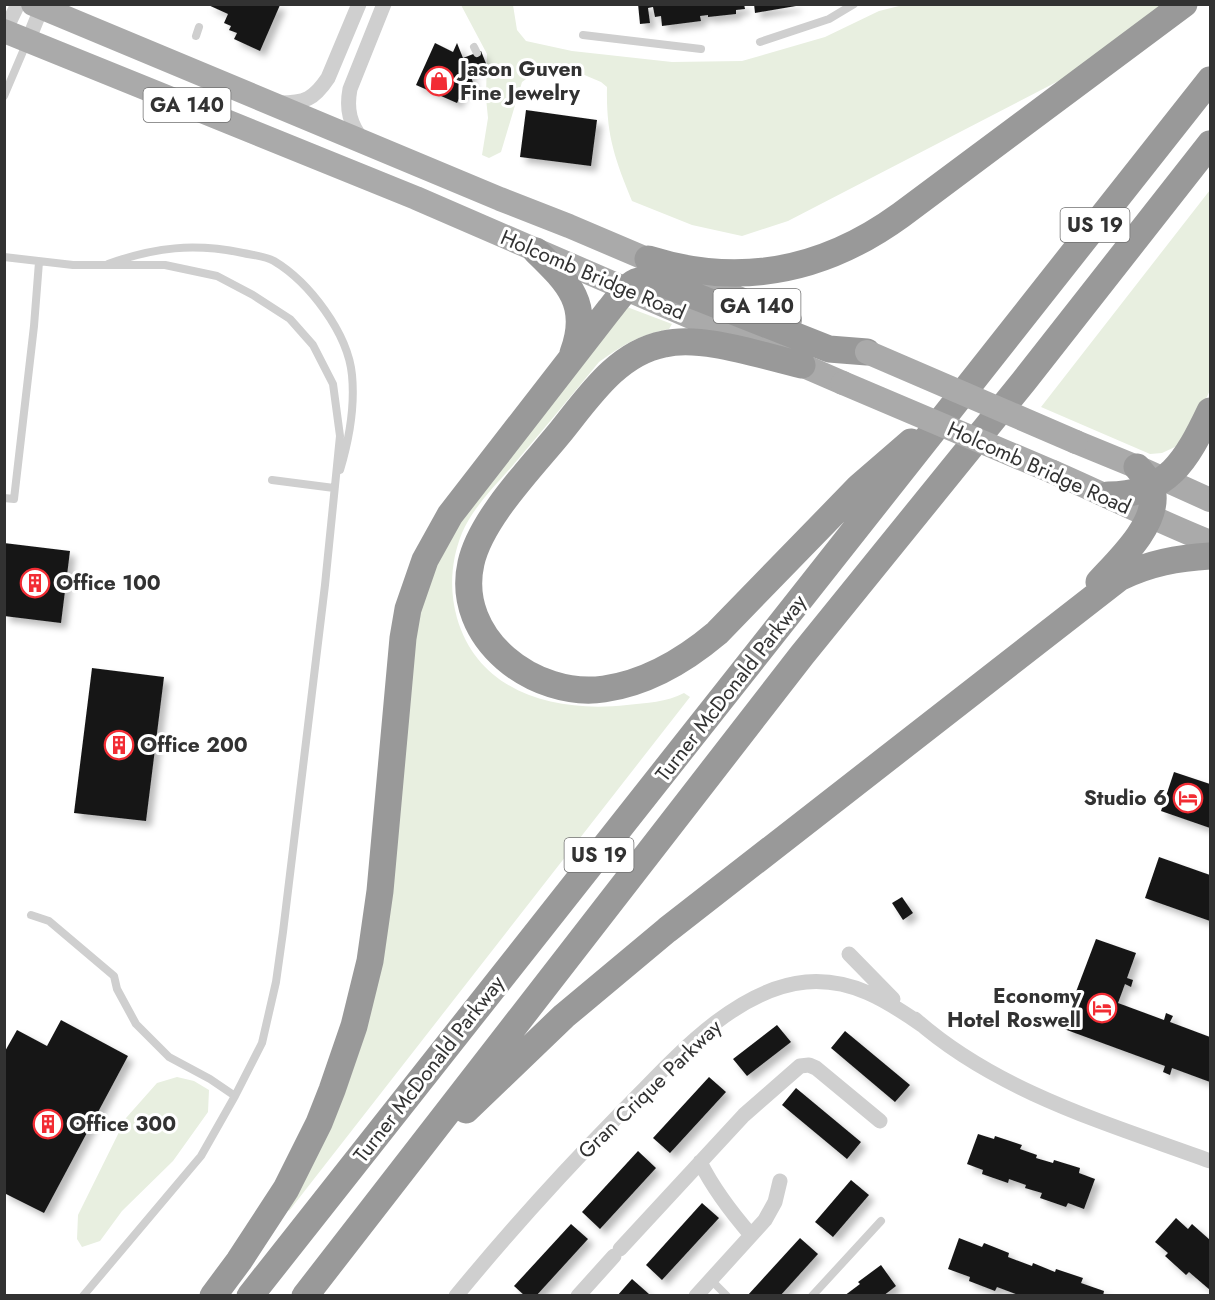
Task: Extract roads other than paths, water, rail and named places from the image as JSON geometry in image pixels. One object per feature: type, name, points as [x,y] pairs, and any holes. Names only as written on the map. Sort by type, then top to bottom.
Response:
[{"type":"highway","points":[[648,259],[692,270],[744,273],[794,266],[822,259],[846,249],[869,237],[901,215],[1184,4]]},
{"type":"highway","name":"Turner McDonald Parkway","points":[[250,1296],[1210,80]]},
{"type":"highway","name":"Turner McDonald Parkway","points":[[305,1296],[802,655],[1024,381],[1210,144]]},
{"type":"highway","points":[[537,251],[568,284],[579,310],[578,339],[565,369]]},
{"type":"highway","points":[[213,1296],[257,1235],[290,1181],[323,1112],[354,1026],[370,962],[379,900],[403,638],[408,609],[425,560],[450,515],[626,289],[639,280],[654,281],[829,349],[867,352]]},
{"type":"highway","points":[[802,365],[708,343],[685,341],[665,343],[646,349],[615,368],[519,483],[477,544],[470,566],[470,598],[481,630],[495,649],[513,665],[534,677],[580,690],[604,689],[628,684],[667,667],[717,633],[871,476],[948,414]]},
{"type":"highway","points":[[1108,495],[1135,493],[1151,478],[1183,460],[1210,411]]},
{"type":"highway","points":[[1075,610],[1137,539],[1149,516],[1153,500],[1151,478]]},
{"type":"highway","points":[[407,1166],[596,988],[1075,610],[1119,578],[1139,568],[1184,558],[1210,556]]},
{"type":"main road","name":"Holcomb Bridge Road","points":[[39,6],[648,259],[1076,442],[1151,478],[1210,500]]},
{"type":"main road","name":"Holcomb Bridge Road","points":[[5,32],[347,169],[1108,495],[1149,516],[1210,542]]},
{"type":"street","points":[[5,32],[18,4]]},
{"type":"street","points":[[274,103],[297,103],[310,98],[320,89],[328,78],[359,4]]},
{"type":"street","points":[[363,141],[347,112],[348,101],[350,89],[384,4]]},
{"type":"street","points":[[28,41],[39,6]]},
{"type":"street","points":[[849,954],[922,1026],[971,1060],[1073,1111],[1210,1161]]},
{"type":"street","name":"Gran Crique Parkway","points":[[456,1296],[541,1196],[651,1082],[706,1031],[749,1002],[771,991],[794,984],[839,983],[863,990],[879,998],[922,1026]]},
{"type":"street","points":[[578,1296],[751,1108],[797,1068],[805,1065],[816,1068],[880,1121]]},
{"type":"street","points":[[700,1162],[712,1186],[751,1235]]},
{"type":"street","points":[[696,1296],[771,1211],[780,1181]]},
{"type":"lane","points":[[760,42],[829,19],[854,4]]},
{"type":"lane","points":[[196,36],[199,27]]},
{"type":"lane","points":[[583,36],[701,49]]},
{"type":"lane","points":[[4,96],[28,41]]},
{"type":"lane","points":[[103,266],[136,254],[175,247],[219,248],[273,260],[311,292],[342,341],[352,374],[351,416],[347,448],[334,488]]},
{"type":"lane","points":[[4,256],[39,262],[103,266],[165,266],[217,276],[253,295],[290,319],[313,345],[333,384],[340,436],[323,597],[276,982],[262,1043],[201,1156],[83,1296]]},
{"type":"lane","points":[[4,498],[14,499],[39,262]]},
{"type":"lane","points":[[272,480],[334,488]]},
{"type":"lane","points":[[31,915],[49,921],[114,976],[117,989],[136,1024],[170,1057],[235,1096]]},
{"type":"lane","points":[[812,1296],[881,1221]]},
{"type":"lane","points":[[711,1280],[727,1296]]},
{"type":"place","name":"Jason Guven Fine Jewelry","points":[[439,81]]},
{"type":"place","name":"Office 100","points":[[35,583]]},
{"type":"place","name":"Office 200","points":[[119,745]]},
{"type":"place","name":"Studio 6","points":[[1188,798]]},
{"type":"place","name":"Economy Hotel Roswell","points":[[1102,1008]]},
{"type":"place","name":"Office 300","points":[[48,1124]]}]
